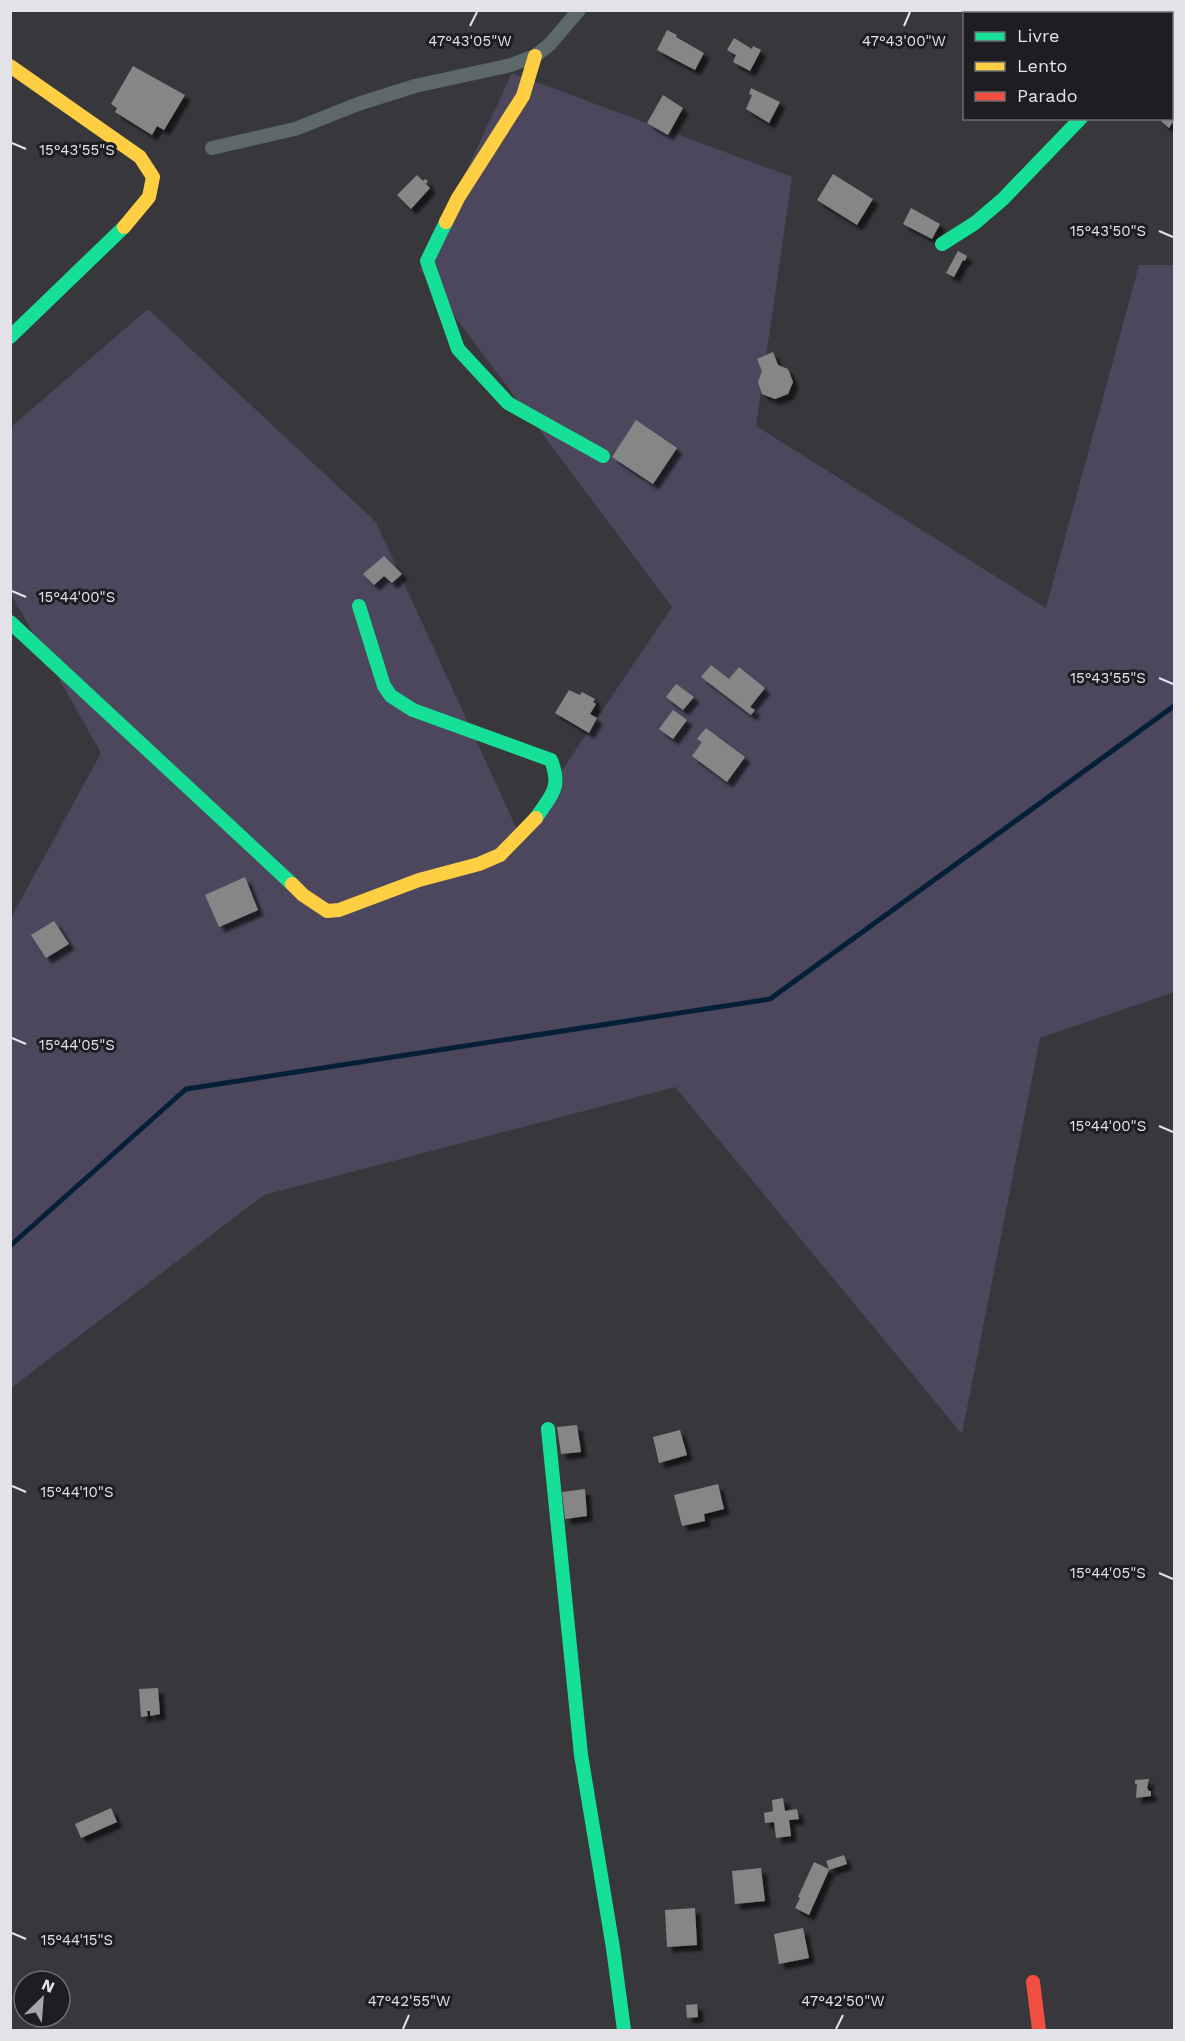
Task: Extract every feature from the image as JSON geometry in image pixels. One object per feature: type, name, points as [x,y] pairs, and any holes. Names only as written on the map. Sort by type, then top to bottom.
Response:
[{"type":"street","points":[[212,148],[295,129],[358,104],[415,86],[511,65],[535,56],[550,44],[579,10]]},
{"type":"street","points":[[535,56],[524,96],[458,198],[427,261],[458,349],[508,403],[603,456]]},
{"type":"street","points":[[10,66],[140,157],[153,177],[149,197],[124,227],[10,337]]},
{"type":"street","points":[[942,244],[975,223],[1003,199],[1079,120]]},
{"type":"street","points":[[10,622],[303,894],[327,911],[339,910],[419,880],[479,864],[500,855],[534,822],[556,786],[557,775],[554,766],[546,758],[413,710],[391,696],[384,686],[359,606]]},
{"type":"street","points":[[548,1429],[581,1755],[613,1948],[624,2031]]},
{"type":"street","points":[[1033,1982],[1039,2031]]},
{"type":"shaded area","points":[[512,73],[792,177],[756,426],[1046,608],[1139,265],[1174,265],[1174,992],[1040,1038],[962,1434],[675,1087],[264,1195],[11,1388],[11,918],[101,753],[11,594],[11,427],[148,309],[376,522],[519,834],[672,607],[420,270]]},
{"type":"building","points":[[1124,10],[1171,10],[1170,12],[1126,12]]},
{"type":"building","points":[[667,30],[704,53],[695,70],[657,50]]},
{"type":"building","points":[[734,38],[752,49],[753,46],[761,50],[750,71],[733,62],[736,55],[727,50]]},
{"type":"building","points":[[133,66],[185,95],[164,130],[157,126],[152,135],[115,112],[117,108],[111,104]]},
{"type":"building","points":[[751,88],[780,102],[769,123],[746,109],[752,95],[749,94]]},
{"type":"building","points":[[663,95],[683,108],[668,135],[647,123]]},
{"type":"building","points":[[1174,102],[1174,120],[1169,128],[1161,120],[1173,120]]},
{"type":"building","points":[[833,174],[873,199],[857,225],[817,200]]},
{"type":"building","points":[[417,175],[423,181],[425,179],[428,181],[426,184],[430,188],[411,209],[397,195]]},
{"type":"building","points":[[911,208],[940,224],[932,239],[903,224]]},
{"type":"building","points":[[958,251],[967,256],[954,277],[946,273]]},
{"type":"building","points":[[773,352],[778,365],[788,369],[793,382],[788,394],[775,399],[762,394],[758,382],[762,371],[757,359]]},
{"type":"building","points":[[636,420],[677,448],[653,484],[612,457]]},
{"type":"building","points":[[384,556],[402,574],[392,583],[384,576],[374,585],[363,574]]},
{"type":"building","points":[[711,665],[729,679],[739,667],[765,688],[750,707],[755,710],[751,715],[701,677]]},
{"type":"building","points":[[676,684],[694,697],[683,710],[666,697]]},
{"type":"building","points":[[569,690],[580,695],[582,692],[595,699],[593,702],[596,704],[590,714],[597,718],[589,733],[555,713]]},
{"type":"building","points":[[673,710],[687,720],[673,739],[659,729]]},
{"type":"building","points":[[706,728],[745,757],[727,782],[692,756],[702,742],[697,739]]},
{"type":"building","points":[[245,877],[258,910],[219,927],[205,895]]},
{"type":"building","points":[[54,921],[69,944],[46,958],[31,935]]},
{"type":"building","points":[[577,1425],[581,1452],[561,1454],[557,1427]]},
{"type":"building","points":[[680,1430],[687,1455],[659,1463],[653,1437]]},
{"type":"building","points":[[718,1484],[724,1509],[704,1514],[705,1521],[682,1526],[674,1495]]},
{"type":"building","points":[[585,1489],[587,1516],[565,1519],[562,1492]]},
{"type":"building","points":[[158,1688],[160,1714],[150,1716],[150,1711],[147,1711],[148,1716],[141,1717],[139,1689]]},
{"type":"building","points":[[1149,1779],[1147,1788],[1151,1791],[1151,1796],[1136,1798],[1135,1780]]},
{"type":"building","points":[[783,1798],[785,1811],[797,1809],[799,1819],[789,1820],[791,1836],[776,1838],[774,1822],[765,1823],[764,1813],[773,1811],[772,1800]]},
{"type":"building","points":[[111,1808],[117,1822],[81,1838],[75,1824]]},
{"type":"building","points":[[844,1855],[847,1864],[829,1870],[809,1915],[795,1908],[814,1862],[829,1869],[826,1861]]},
{"type":"building","points":[[761,1868],[765,1901],[735,1904],[732,1871]]},
{"type":"building","points":[[695,1908],[697,1945],[667,1947],[665,1910]]},
{"type":"building","points":[[803,1928],[809,1958],[779,1964],[774,1934]]},
{"type":"building","points":[[697,2004],[698,2017],[687,2018],[686,2005]]},
{"type":"waterway","points":[[10,1246],[186,1089],[770,999],[1174,706]]},
{"type":"traffic: fast","points":[[942,244],[975,223],[1003,199],[1079,120]]},
{"type":"traffic: fast","points":[[446,222],[427,261],[458,349],[508,403],[603,456]]},
{"type":"traffic: fast","points":[[10,337],[124,227]]},
{"type":"traffic: fast","points":[[359,606],[384,686],[391,696],[413,710],[551,760],[555,785],[536,818]]},
{"type":"traffic: fast","points":[[10,622],[292,884]]},
{"type":"traffic: fast","points":[[548,1429],[581,1755],[624,2030]]},
{"type":"traffic: slow","points":[[446,222],[458,198],[523,96],[535,56]]},
{"type":"traffic: slow","points":[[10,66],[140,157],[153,177],[149,197],[124,227]]},
{"type":"traffic: slow","points":[[292,884],[303,895],[327,911],[339,910],[419,880],[479,864],[500,855],[536,818]]},
{"type":"traffic: jam","points":[[1033,1982],[1039,2030]]}]
